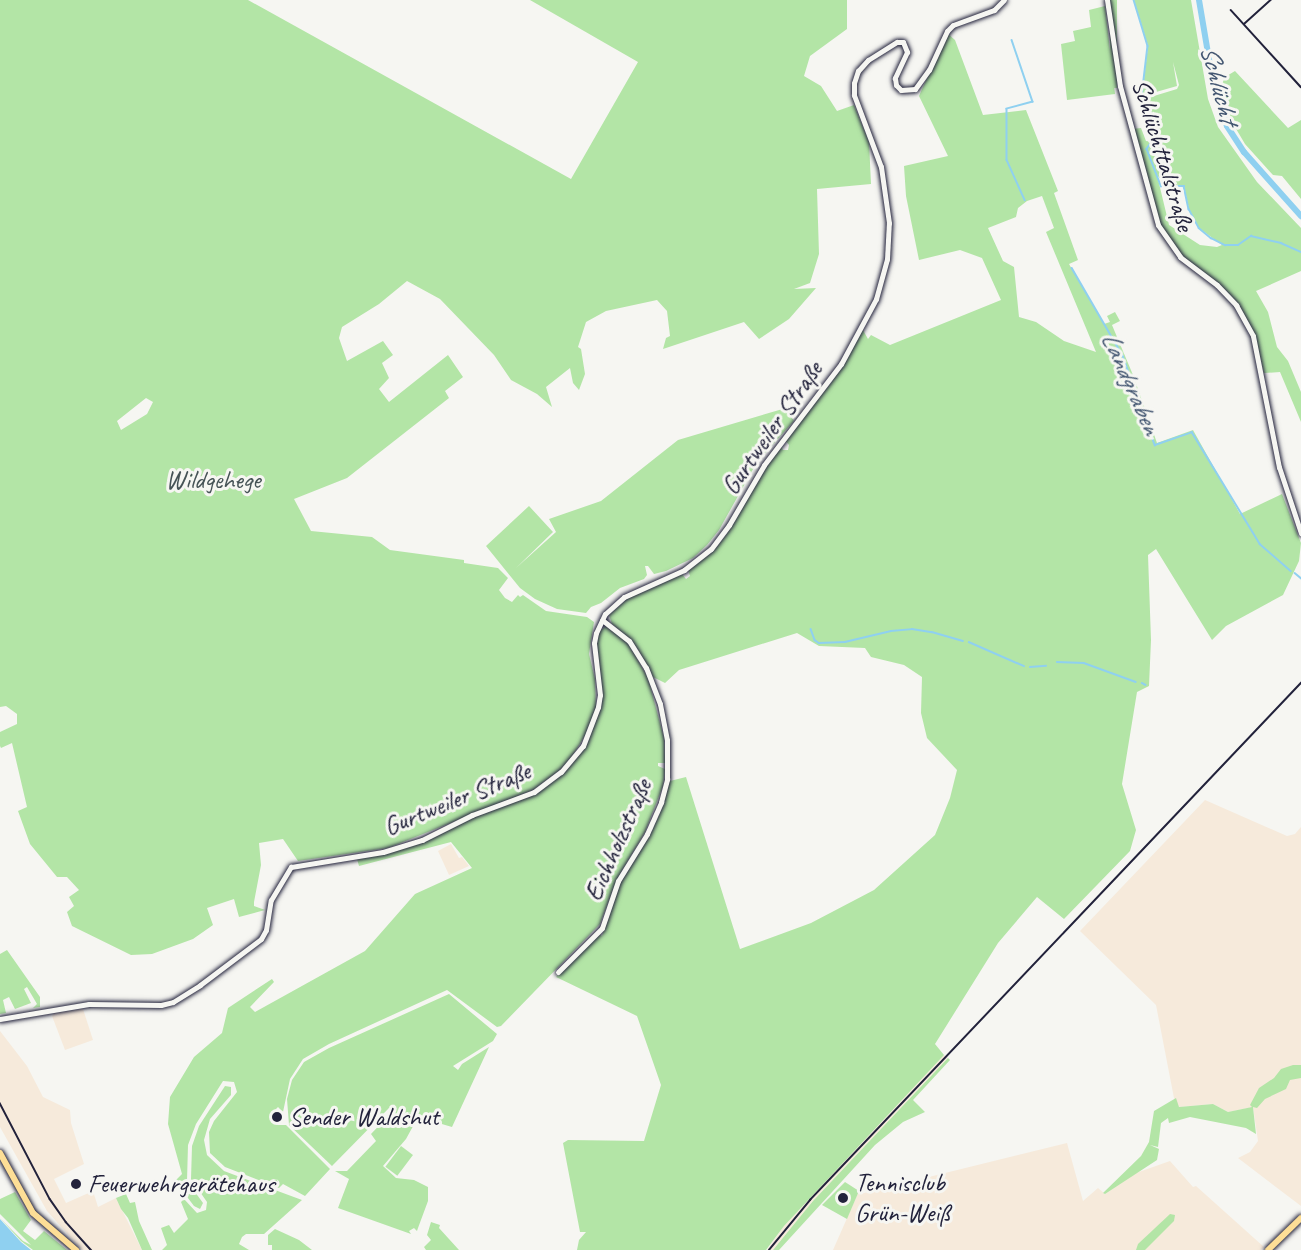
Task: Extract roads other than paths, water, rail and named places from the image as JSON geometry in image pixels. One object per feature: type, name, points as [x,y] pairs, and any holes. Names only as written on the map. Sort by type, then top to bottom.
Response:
[{"type":"main road","name":"Gurtweiler Straße","points":[[0,1018],[89,1004],[161,1005],[173,1002],[200,986],[261,939],[266,930],[273,897],[291,867],[406,845],[472,815],[534,792],[547,784],[583,746],[595,719],[600,695],[594,643],[602,620],[619,600],[684,570],[711,549],[729,525],[764,465],[829,382],[853,344],[876,299],[889,246],[886,192],[872,140],[854,95],[856,77],[866,62],[892,45],[903,42],[907,52],[895,78],[896,85],[901,90],[909,92],[921,82],[929,70],[947,31],[953,26],[994,10],[1004,0]]},
{"type":"main road","name":"Schlüchttalstraße","points":[[1107,0],[1120,86],[1158,225],[1180,257],[1225,292],[1244,316],[1253,336],[1277,457],[1301,533]]},
{"type":"main road","name":"Eichholzstraße","points":[[558,972],[602,928],[618,881],[647,834],[661,802],[667,779],[667,740],[660,704],[646,668],[629,641],[602,620]]},
{"type":"main road","points":[[0,1154],[33,1213],[76,1250]]},
{"type":"main road","points":[[1268,1250],[1301,1218]]},
{"type":"water","points":[[0,1219],[21,1242],[31,1250],[0,1250]]},
{"type":"waterway","points":[[1134,0],[1148,46],[1142,97],[1151,113],[1150,123],[1155,131],[1155,138],[1147,149],[1161,186],[1184,186],[1189,209],[1199,228],[1211,238],[1225,245],[1238,245],[1251,236],[1281,243],[1301,252]]},
{"type":"waterway","name":"Schlücht","points":[[1199,0],[1213,83],[1227,126],[1244,152],[1301,216]]},
{"type":"waterway","name":"Landgraben","points":[[1012,40],[1033,102],[1007,109],[1007,160],[1025,200]]},
{"type":"waterway","name":"Landgraben","points":[[1072,268],[1123,356],[1155,445],[1192,432],[1260,544],[1291,571]]},
{"type":"waterway","name":"Landgraben","points":[[1295,573],[1301,578]]},
{"type":"waterway","points":[[811,629],[815,640],[819,643],[845,642],[891,631],[912,629],[963,641]]},
{"type":"waterway","points":[[969,642],[1024,666]]},
{"type":"waterway","points":[[1057,662],[1084,663],[1136,682]]},
{"type":"waterway","points":[[1030,667],[1046,666]]},
{"type":"waterway","points":[[1142,683],[1146,685]]},
{"type":"railway","points":[[1244,24],[1271,0]]},
{"type":"railway","points":[[1231,10],[1301,87]]},
{"type":"railway","points":[[769,1250],[810,1200],[1301,683]]},
{"type":"railway","points":[[0,1103],[50,1199],[66,1222],[91,1250]]},
{"type":"place","name":"Sender Waldshut","points":[[277,1117]]},
{"type":"place","name":"Feuerwehrgerätehaus","points":[[76,1184]]},
{"type":"place","name":"Tennisclub Grün-Weiß","points":[[843,1198]]},
{"type":"park label","name":"Wildgehege","points":[[213,480]]}]
